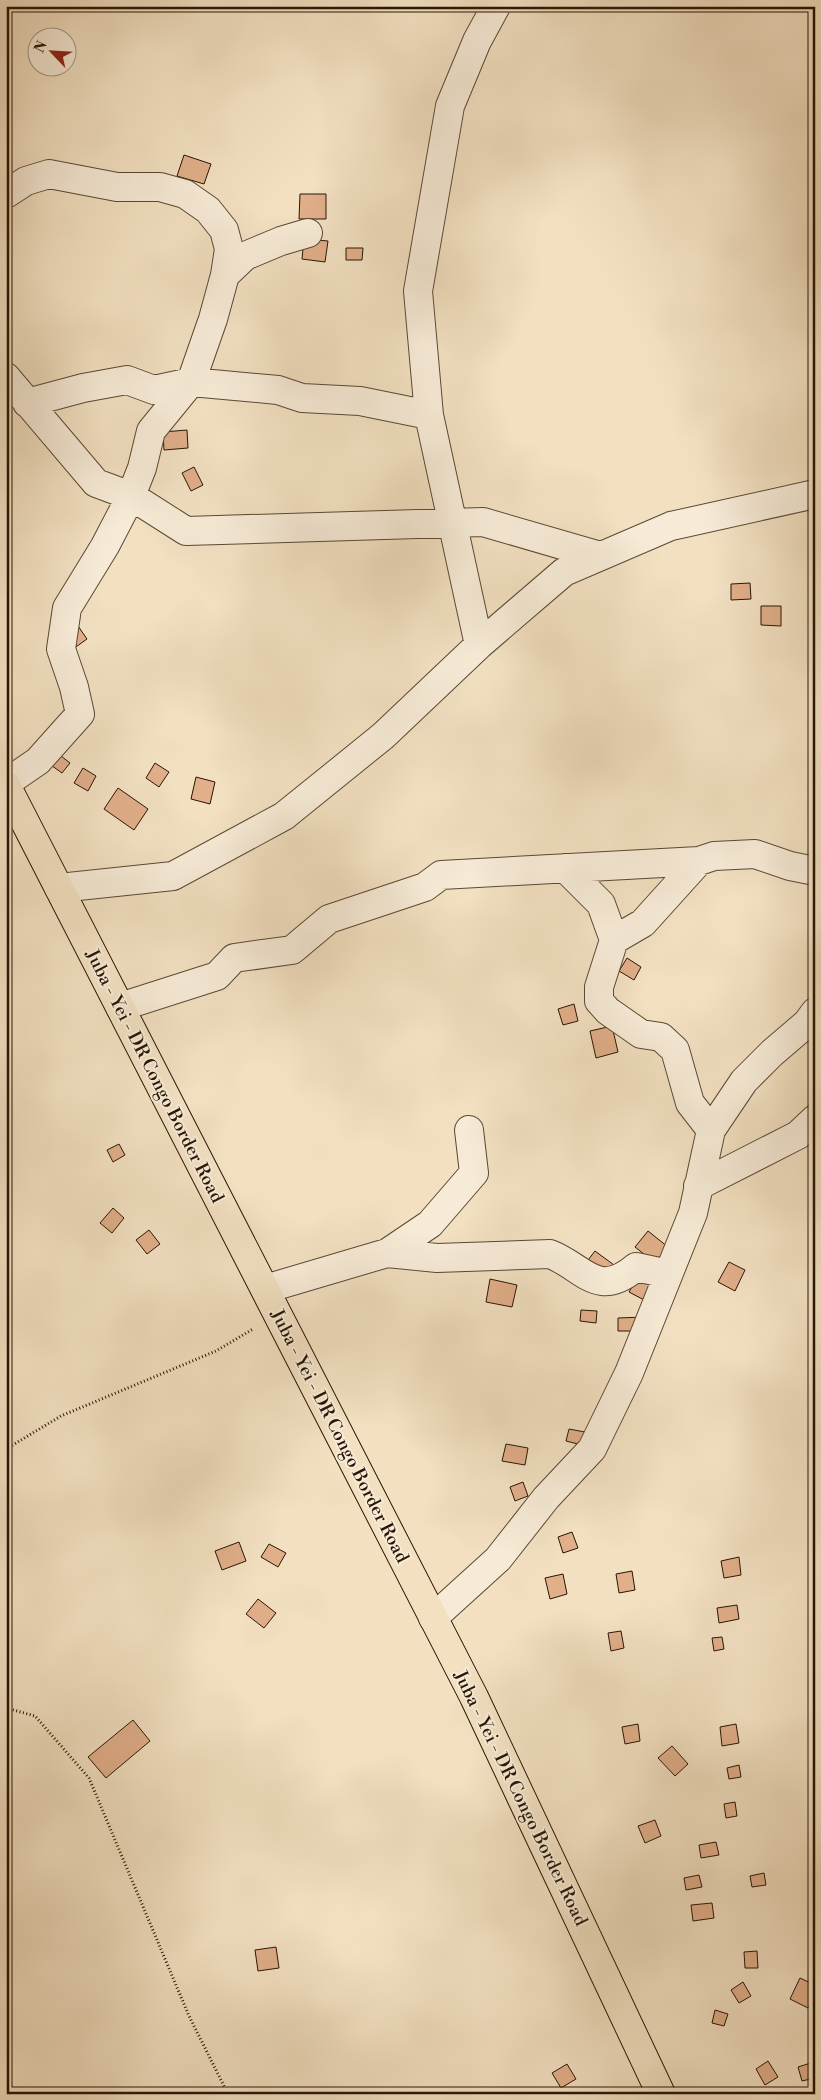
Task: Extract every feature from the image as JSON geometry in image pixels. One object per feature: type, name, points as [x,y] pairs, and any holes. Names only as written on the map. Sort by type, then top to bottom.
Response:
[{"type":"main road","name":"Juba - Yei - DR Congo Border Road","points":[[6,784],[474,1697],[661,2094]]},
{"type":"street","points":[[479,645],[429,415],[418,291],[450,106],[476,41],[496,6]]},
{"type":"street","points":[[6,194],[26,181],[49,174],[117,187],[160,187],[184,194],[208,210],[224,230],[228,249],[225,275],[214,320],[191,382],[151,431],[142,468],[131,496],[105,546],[67,608],[61,649],[74,687],[80,714],[38,761],[6,784]]},
{"type":"street","points":[[225,275],[245,256],[281,241],[308,233]]},
{"type":"street","points":[[6,377],[96,482],[131,496],[186,531],[483,522],[600,556]]},
{"type":"street","points":[[28,403],[83,388],[127,380],[154,390],[191,382],[278,390],[302,398],[360,401],[429,415]]},
{"type":"street","points":[[59,888],[173,876],[284,816],[382,736],[479,645],[564,572],[671,526],[812,489]]},
{"type":"street","points":[[120,1006],[217,976],[234,958],[292,950],[329,919],[425,887],[441,875],[698,861],[714,856],[755,854],[790,866],[815,871]]},
{"type":"street","points":[[614,940],[643,923],[698,861]]},
{"type":"street","points":[[564,868],[601,904],[614,940],[599,987],[599,1001],[608,1011],[642,1034],[661,1037],[675,1050],[690,1103],[711,1130]]},
{"type":"street","points":[[433,1618],[498,1559],[546,1498],[592,1449],[629,1373],[692,1213],[711,1130],[744,1081],[772,1053],[807,1023],[815,1012]]},
{"type":"street","points":[[698,1186],[798,1135],[815,1119]]},
{"type":"street","points":[[265,1289],[387,1253],[430,1224],[474,1173],[469,1130]]},
{"type":"street","points":[[387,1253],[437,1258],[550,1254],[564,1259],[583,1275],[603,1282],[624,1278],[636,1268],[668,1274]]},
{"type":"path","points":[[6,1449],[61,1416],[216,1351],[277,1314]]},
{"type":"path","points":[[6,1708],[35,1716],[89,1778],[189,2016],[228,2094]]},
{"type":"building","points":[[184,155],[211,164],[204,184],[177,176]]},
{"type":"building","points":[[300,194],[326,194],[326,219],[299,219]]},
{"type":"building","points":[[304,239],[328,241],[325,262],[302,259]]},
{"type":"building","points":[[346,248],[363,248],[362,260],[346,260]]},
{"type":"building","points":[[187,430],[188,448],[164,450],[163,432]]},
{"type":"building","points":[[194,467],[203,485],[191,491],[182,473]]},
{"type":"building","points":[[750,583],[751,599],[731,600],[731,584]]},
{"type":"building","points":[[761,606],[781,606],[781,626],[761,625]]},
{"type":"building","points":[[78,626],[87,639],[73,649]]},
{"type":"building","points":[[56,752],[70,763],[62,773],[48,763]]},
{"type":"building","points":[[155,763],[169,772],[159,787],[146,778]]},
{"type":"building","points":[[83,768],[96,776],[88,791],[74,783]]},
{"type":"building","points":[[196,777],[215,782],[210,804],[191,799]]},
{"type":"building","points":[[118,788],[148,809],[134,830],[104,809]]},
{"type":"building","points":[[627,958],[641,967],[634,980],[619,971]]},
{"type":"building","points":[[574,1004],[578,1021],[563,1025],[558,1009]]},
{"type":"building","points":[[612,1026],[618,1052],[596,1058],[590,1031]]},
{"type":"building","points":[[119,1144],[125,1155],[113,1162],[107,1150]]},
{"type":"building","points":[[113,1208],[124,1218],[112,1233],[100,1223]]},
{"type":"building","points":[[149,1230],[160,1244],[147,1254],[136,1240]]},
{"type":"building","points":[[648,1231],[668,1247],[655,1263],[635,1247]]},
{"type":"building","points":[[595,1251],[614,1265],[604,1278],[585,1264]]},
{"type":"building","points":[[729,1262],[745,1270],[735,1291],[718,1282]]},
{"type":"building","points":[[639,1274],[657,1284],[646,1301],[629,1292]]},
{"type":"building","points":[[490,1279],[517,1285],[512,1307],[486,1302]]},
{"type":"building","points":[[581,1310],[597,1311],[596,1323],[580,1321]]},
{"type":"building","points":[[644,1317],[645,1331],[618,1331],[618,1318]]},
{"type":"building","points":[[569,1429],[585,1432],[582,1445],[566,1441]]},
{"type":"building","points":[[506,1444],[528,1448],[525,1465],[502,1461]]},
{"type":"building","points":[[523,1482],[528,1496],[515,1501],[510,1487]]},
{"type":"building","points":[[572,1532],[578,1548],[563,1553],[558,1537]]},
{"type":"building","points":[[239,1542],[246,1561],[222,1570],[215,1551]]},
{"type":"building","points":[[269,1544],[286,1553],[278,1567],[261,1557]]},
{"type":"building","points":[[739,1557],[741,1575],[724,1578],[721,1561]]},
{"type":"building","points":[[632,1571],[635,1590],[619,1593],[616,1574]]},
{"type":"building","points":[[563,1574],[567,1594],[550,1599],[545,1578]]},
{"type":"building","points":[[258,1599],[276,1613],[264,1628],[246,1614]]},
{"type":"building","points":[[737,1605],[739,1619],[719,1623],[717,1608]]},
{"type":"building","points":[[621,1631],[624,1648],[611,1651],[608,1633]]},
{"type":"building","points":[[722,1637],[724,1649],[714,1651],[712,1638]]},
{"type":"building","points":[[133,1720],[150,1741],[106,1778],[88,1757]]},
{"type":"building","points":[[638,1724],[640,1741],[625,1744],[622,1727]]},
{"type":"building","points":[[736,1724],[739,1743],[722,1746],[720,1727]]},
{"type":"building","points":[[672,1746],[688,1764],[675,1776],[658,1758]]},
{"type":"building","points":[[739,1765],[741,1777],[729,1779],[727,1768]]},
{"type":"building","points":[[735,1802],[737,1816],[726,1818],[724,1804]]},
{"type":"building","points":[[655,1820],[661,1836],[645,1843],[638,1826]]},
{"type":"building","points":[[716,1842],[719,1855],[701,1858],[699,1845]]},
{"type":"building","points":[[764,1873],[766,1885],[752,1887],[750,1876]]},
{"type":"building","points":[[699,1875],[702,1887],[686,1890],[684,1878]]},
{"type":"building","points":[[712,1903],[714,1918],[693,1921],[691,1905]]},
{"type":"building","points":[[276,1947],[279,1968],[258,1971],[255,1950]]},
{"type":"building","points":[[757,1951],[758,1968],[745,1968],[744,1952]]},
{"type":"building","points":[[800,1978],[815,1985],[815,1995],[808,2008],[790,1999]]},
{"type":"building","points":[[743,1982],[751,1996],[739,2003],[731,1990]]},
{"type":"building","points":[[715,2010],[728,2014],[724,2026],[712,2023]]},
{"type":"building","points":[[768,2061],[778,2077],[765,2085],[756,2069]]},
{"type":"building","points":[[814,2062],[815,2078],[802,2081],[798,2067]]},
{"type":"building","points":[[567,2064],[576,2079],[561,2088],[552,2073]]}]
